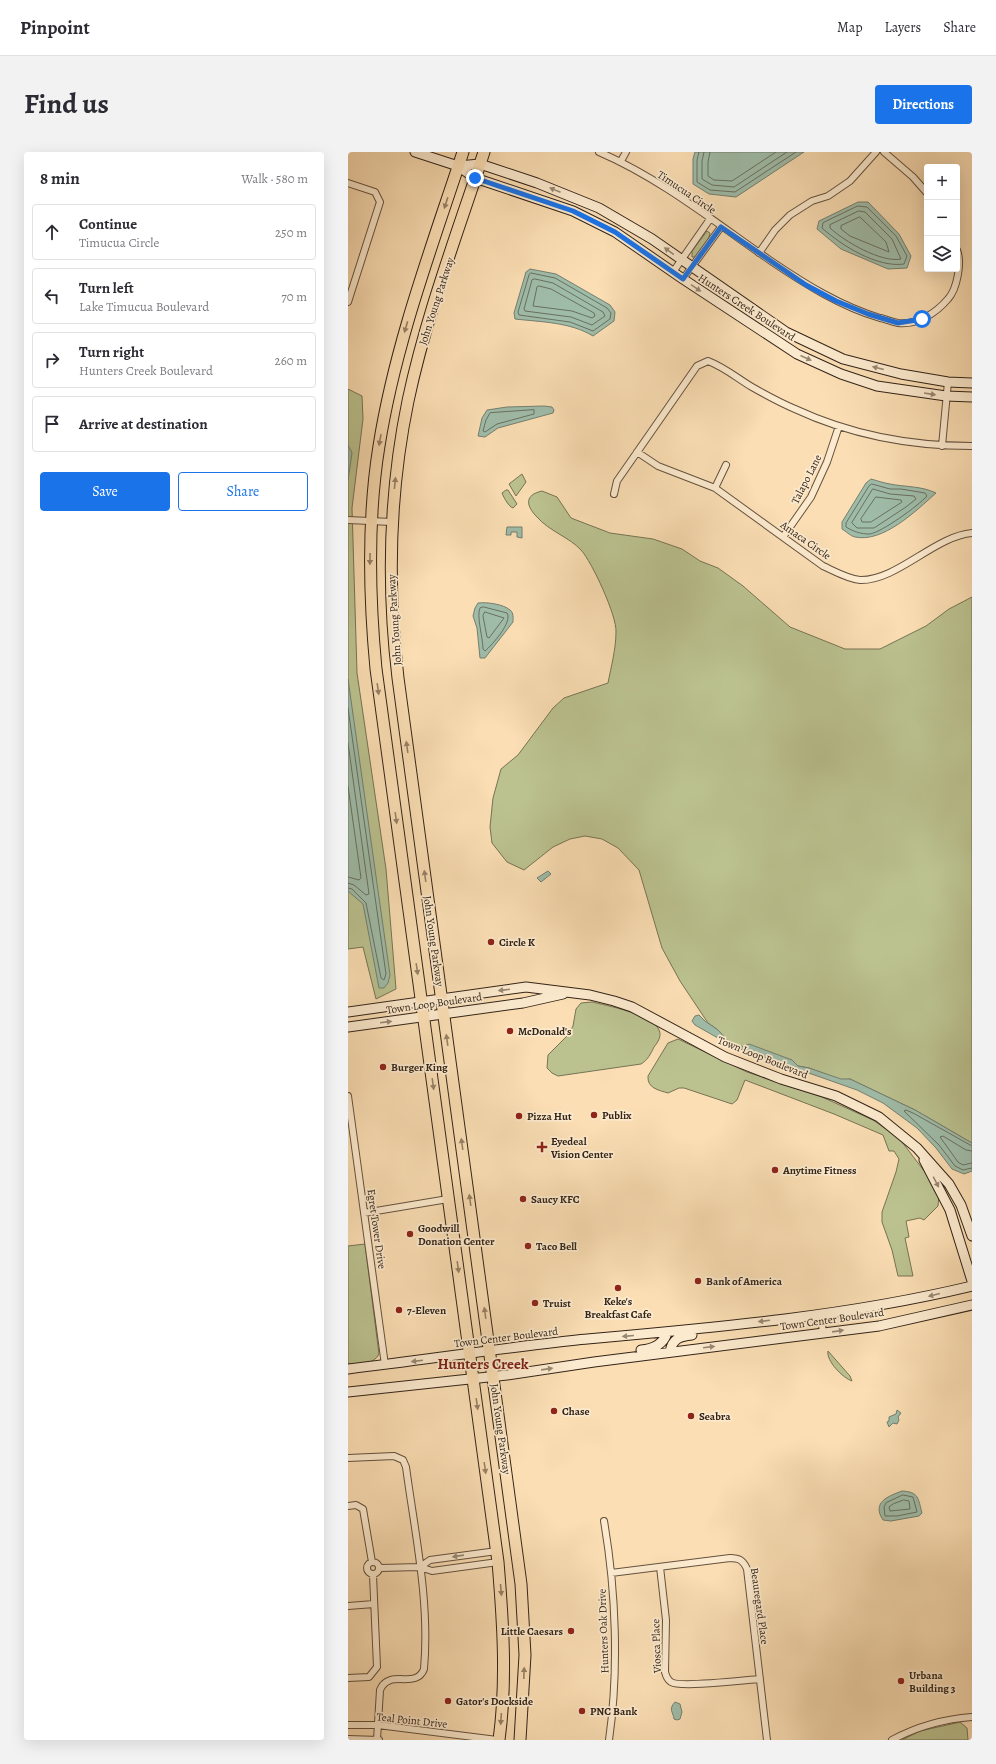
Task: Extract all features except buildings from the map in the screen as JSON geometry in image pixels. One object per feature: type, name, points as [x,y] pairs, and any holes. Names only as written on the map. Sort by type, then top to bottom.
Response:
[{"type":"highway","name":"John Young Parkway","points":[[463,152],[410,314],[390,388],[379,445],[371,520],[370,596],[376,669],[498,1557],[504,1650],[503,1684],[498,1740]]},
{"type":"highway","name":"John Young Parkway","points":[[484,152],[430,318],[414,376],[399,449],[392,522],[390,582],[394,648],[494,1376],[522,1597],[525,1655],[520,1740]]},
{"type":"street","name":"Hunters Creek Boulevard","points":[[415,152],[458,166],[475,178],[573,211],[615,232],[797,354],[841,374],[877,386],[946,396],[972,397]]},
{"type":"street","name":"Timucua Circle","points":[[599,152],[621,162],[666,189],[806,285],[836,301],[868,314],[898,323],[922,319],[938,310],[951,295],[958,272]]},
{"type":"street","points":[[621,162],[626,152]]},
{"type":"street","points":[[759,253],[775,230],[790,215],[812,201],[828,196],[850,181],[876,152]]},
{"type":"street","points":[[884,152],[913,177],[924,190]]},
{"type":"street","name":"Hunters Creek Boulevard","points":[[458,166],[480,164],[537,183],[599,208],[652,239],[786,332],[843,359],[901,374],[948,382],[972,383]]},
{"type":"street","points":[[348,183],[375,192],[380,202],[348,302]]},
{"type":"street","points":[[673,272],[710,219]]},
{"type":"street","points":[[683,279],[721,227]]},
{"type":"street","points":[[614,494],[617,481],[697,366],[708,361],[718,365],[753,387],[796,410],[839,426],[890,440],[942,446],[972,446]]},
{"type":"street","points":[[942,446],[948,382]]},
{"type":"street","name":"Talapo Lane","points":[[783,537],[811,497],[827,462],[839,426]]},
{"type":"street","name":"Amaca Circle","points":[[637,452],[658,466],[715,488],[823,566],[860,580],[884,575],[936,546],[963,534],[972,533]]},
{"type":"street","points":[[715,488],[726,465]]},
{"type":"street","points":[[348,520],[392,522]]},
{"type":"street","points":[[514,1004],[521,999],[526,987]]},
{"type":"street","name":"Town Loop Boulevard","points":[[348,1012],[526,987],[614,1000],[632,1007],[725,1057],[780,1079],[836,1096],[879,1117],[917,1148],[949,1184],[961,1205],[972,1236]]},
{"type":"street","name":"Town Loop Boulevard","points":[[348,1027],[514,1004],[570,993]]},
{"type":"street","name":"Egret Tower Drive","points":[[348,1096],[385,1365]]},
{"type":"street","name":"Town Loop Boulevard","points":[[917,1148],[950,1210],[972,1281]]},
{"type":"street","points":[[364,1213],[448,1200]]},
{"type":"street","name":"Town Center Boulevard","points":[[348,1369],[575,1341],[667,1333],[821,1314],[899,1302],[972,1286]]},
{"type":"street","name":"Town Center Boulevard","points":[[348,1392],[494,1376],[670,1352],[823,1334],[879,1326],[972,1304]]},
{"type":"street","points":[[821,1314],[823,1334]]},
{"type":"street","name":"Town Center Boulevard","points":[[670,1352],[671,1344],[676,1339],[685,1336],[731,1330],[748,1323]]},
{"type":"street","name":"Town Center Boulevard","points":[[594,1362],[607,1355],[649,1349],[659,1345],[665,1340],[667,1333]]},
{"type":"street","points":[[348,1458],[394,1456],[403,1460],[406,1468],[420,1567],[425,1621],[424,1669],[421,1675],[416,1678],[392,1679],[384,1683],[380,1690],[378,1740],[348,1739]]},
{"type":"street","points":[[348,1506],[356,1505],[363,1509],[372,1562]]},
{"type":"street","name":"Hunters Oak Drive","points":[[604,1521],[611,1573],[614,1685],[609,1740]]},
{"type":"street","points":[[420,1567],[430,1560],[498,1557]]},
{"type":"street","points":[[380,1568],[420,1567],[432,1571],[498,1557]]},
{"type":"street","name":"Beauregard Place","points":[[611,1573],[730,1558],[740,1559],[744,1562],[746,1568],[767,1740]]},
{"type":"street","points":[[372,1562],[378,1563],[380,1568]]},
{"type":"street","points":[[348,1678],[369,1677],[377,1667],[373,1575],[367,1570],[369,1564],[372,1562]]},
{"type":"street","name":"Viosca Place","points":[[660,1567],[666,1620],[665,1672],[671,1682],[684,1684],[760,1679]]},
{"type":"street","points":[[373,1575],[378,1572],[380,1568]]},
{"type":"street","points":[[348,1606],[374,1604]]},
{"type":"street","points":[[892,1740],[919,1728],[941,1721],[972,1717]]},
{"type":"street","name":"Teal Point Drive","points":[[348,1725],[378,1726],[498,1740]]},
{"type":"green space","points":[[707,231],[710,233],[706,243],[695,257],[692,257],[692,251]]},
{"type":"green space","points":[[348,389],[362,396],[363,419],[352,508],[357,673],[386,869],[396,989],[376,999],[363,947],[348,949]]},
{"type":"green space","points":[[522,474],[526,482],[516,496],[509,484]]},
{"type":"green space","points":[[508,490],[517,504],[513,508],[505,500],[502,493]]},
{"type":"green space","points":[[542,491],[557,497],[571,518],[610,533],[653,539],[682,549],[700,561],[718,568],[743,586],[790,627],[845,649],[880,649],[926,626],[949,609],[972,597],[972,1143],[915,1110],[850,1079],[841,1080],[809,1068],[798,1066],[792,1060],[743,1047],[727,1040],[718,1030],[708,1023],[680,981],[662,948],[639,870],[618,848],[602,839],[585,836],[570,839],[553,847],[524,870],[507,862],[492,843],[490,827],[493,798],[501,769],[518,755],[553,708],[564,698],[608,683],[616,638],[615,624],[608,602],[586,556],[576,545],[547,526],[533,513],[529,505],[530,498],[532,495]]},
{"type":"green space","points":[[592,1002],[618,1008],[639,1015],[648,1020],[659,1030],[660,1037],[658,1041],[650,1054],[641,1064],[558,1076],[552,1073],[547,1068],[548,1055],[568,1035],[573,1026],[576,1009],[581,1003]]},
{"type":"green space","points":[[678,1039],[747,1072],[822,1097],[873,1120],[899,1138],[931,1180],[939,1195],[938,1206],[924,1220],[920,1218],[906,1221],[909,1237],[905,1238],[913,1276],[898,1276],[892,1250],[882,1222],[882,1212],[899,1159],[894,1151],[889,1151],[883,1135],[834,1114],[745,1080],[737,1100],[732,1104],[684,1088],[679,1088],[668,1093],[654,1088],[649,1083],[648,1076],[668,1043]]},
{"type":"green space","points":[[365,1244],[379,1354],[377,1358],[370,1362],[348,1364],[348,1246]]},
{"type":"green space","points":[[828,1351],[850,1376],[852,1381],[844,1376],[832,1364]]},
{"type":"green space","points":[[960,1722],[967,1728],[968,1740],[902,1740],[920,1731]]},
{"type":"water","points":[[695,152],[804,152],[736,197],[709,194],[693,184],[693,159]]},
{"type":"water","points":[[858,202],[868,202],[899,234],[911,256],[907,268],[888,269],[841,249],[817,229],[819,221]]},
{"type":"water","points":[[530,269],[556,274],[610,305],[615,312],[614,321],[593,336],[584,331],[565,325],[515,319],[514,313],[526,272]]},
{"type":"water","points":[[507,407],[552,407],[554,410],[553,413],[498,428],[485,437],[478,436],[482,418],[487,410]]},
{"type":"water","points":[[348,445],[352,453],[348,480]]},
{"type":"water","points":[[871,479],[890,484],[925,489],[936,493],[909,516],[888,530],[866,538],[851,536],[842,529],[842,522],[866,483]]},
{"type":"water","points":[[507,527],[522,527],[522,538],[517,537],[517,532],[511,532],[511,535],[506,535]]},
{"type":"water","points":[[478,603],[490,603],[503,606],[511,611],[513,616],[513,622],[485,658],[480,658],[477,628],[473,616]]},
{"type":"water","points":[[348,679],[390,975],[388,983],[384,988],[379,988],[363,904],[348,891]]},
{"type":"water","points":[[548,871],[551,874],[541,882],[537,878]]},
{"type":"water","points":[[699,1015],[718,1030],[727,1040],[742,1047],[749,1044],[792,1060],[798,1066],[809,1068],[841,1079],[850,1079],[915,1110],[972,1143],[972,1171],[964,1174],[952,1169],[936,1148],[917,1128],[883,1103],[857,1090],[732,1046],[695,1025],[692,1021],[695,1016]]},
{"type":"water","points":[[897,1410],[901,1413],[898,1417],[899,1420],[897,1424],[893,1423],[889,1427],[887,1422],[889,1421],[889,1417],[896,1414]]},
{"type":"water","points":[[902,1491],[915,1494],[920,1503],[922,1513],[919,1516],[891,1521],[883,1520],[879,1509],[880,1504],[892,1495]]},
{"type":"water","points":[[675,1702],[680,1704],[682,1712],[680,1719],[677,1720],[674,1719],[672,1710]]},
{"type":"place","name":"Circle K","points":[[491,942]]},
{"type":"place","name":"McDonald's","points":[[510,1031]]},
{"type":"place","name":"Burger King","points":[[383,1067]]},
{"type":"place","name":"Publix","points":[[594,1115]]},
{"type":"place","name":"Pizza Hut","points":[[519,1116]]},
{"type":"place","name":"Eyedeal Vision Center","points":[[542,1147]]},
{"type":"place","name":"Anytime Fitness","points":[[775,1170]]},
{"type":"place","name":"Saucy KFC","points":[[523,1199]]},
{"type":"place","name":"Goodwill Donation Center","points":[[410,1234]]},
{"type":"place","name":"Taco Bell","points":[[528,1246]]},
{"type":"place","name":"Bank of America","points":[[698,1281]]},
{"type":"place","name":"Keke's Breakfast Cafe","points":[[618,1288]]},
{"type":"place","name":"Truist","points":[[535,1303]]},
{"type":"place","name":"7-Eleven","points":[[399,1310]]},
{"type":"place","name":"Chase","points":[[554,1411]]},
{"type":"place","name":"Seabra","points":[[691,1416]]},
{"type":"place","name":"Little Caesars","points":[[571,1631]]},
{"type":"place","name":"Urbana Building 3","points":[[901,1681]]},
{"type":"place","name":"Gator's Dockside","points":[[448,1701]]},
{"type":"place","name":"PNC Bank","points":[[582,1711]]},
{"type":"district","name":"Hunters Creek","points":[[483,1364]]},
{"type":"route","points":[[475,178],[573,211],[615,232],[683,279],[721,227],[806,285],[836,301],[868,314],[898,323],[922,319]]}]
